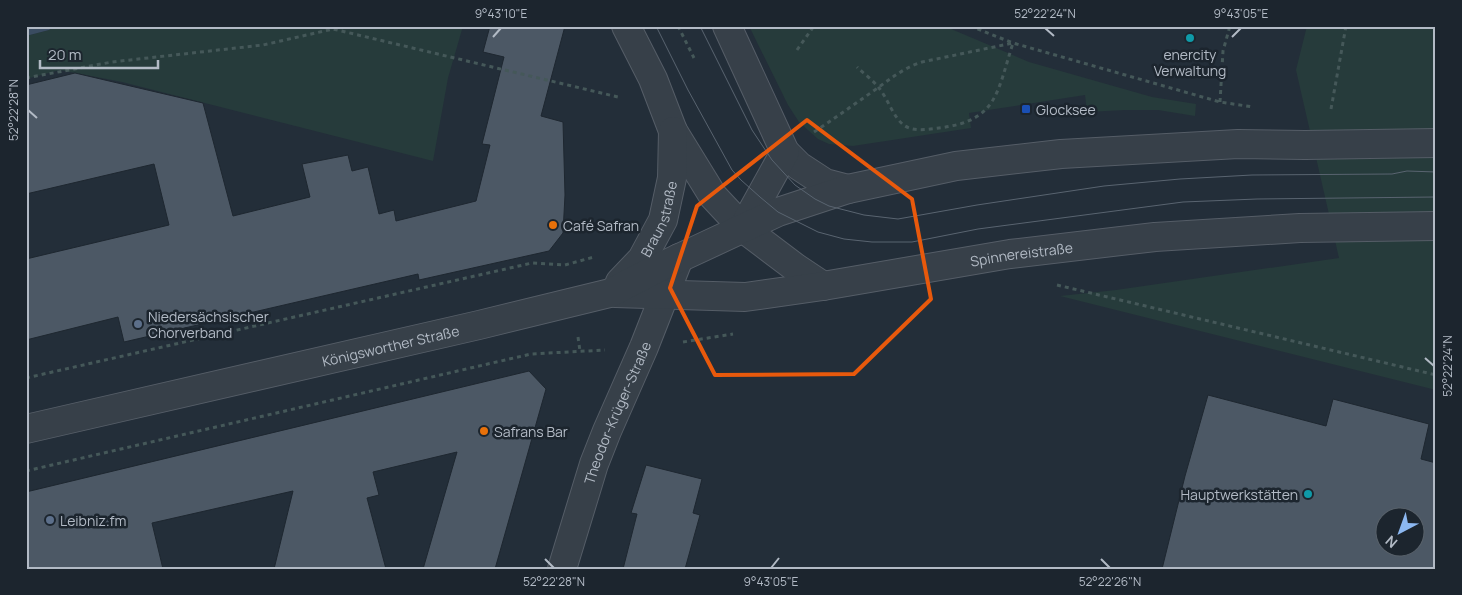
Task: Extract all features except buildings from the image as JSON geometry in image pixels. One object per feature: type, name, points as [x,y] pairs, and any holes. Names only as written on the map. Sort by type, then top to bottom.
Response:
[{"type":"street","name":"Braunstraße","points":[[626,26],[652,80],[673,131],[713,196],[743,228],[823,286]]},
{"type":"street","points":[[727,26],[784,152],[799,166],[825,183],[848,190]]},
{"type":"street","name":"Braunstraße","points":[[610,293],[642,259],[663,220],[672,178],[673,131]]},
{"type":"street","points":[[743,228],[778,212],[848,190],[956,166],[1061,154],[1238,144],[1436,143]]},
{"type":"street","points":[[743,228],[784,152]]},
{"type":"street","name":"Spinnereistraße","points":[[610,293],[745,297],[823,286],[1010,254],[1155,237],[1300,228],[1436,226]]},
{"type":"street","name":"Königsworther Straße","points":[[26,430],[610,293],[743,228]]},
{"type":"street","name":"Theodor-Krüger-Straße","points":[[562,569],[594,464],[644,347],[679,258]]},
{"type":"path","points":[[678,26],[694,58]]},
{"type":"path","points":[[797,50],[814,26]]},
{"type":"path","points":[[970,26],[1013,44],[1220,102],[1256,108]]},
{"type":"path","points":[[1220,102],[1223,51],[1230,26]]},
{"type":"path","points":[[1331,109],[1346,26]]},
{"type":"path","points":[[26,78],[112,62],[263,45],[333,29],[618,97]]},
{"type":"path","points":[[833,120],[898,73],[916,64],[1013,44]]},
{"type":"path","points":[[857,67],[878,87],[898,120],[905,126],[919,129],[948,127],[978,117],[988,108],[996,96],[1013,44]]},
{"type":"path","points":[[26,378],[532,263],[566,265],[594,257]]},
{"type":"path","points":[[1053,284],[1436,376]]},
{"type":"path","points":[[26,471],[531,354],[674,344],[738,333]]},
{"type":"highlighted area","points":[[807,120],[912,199],[931,299],[854,374],[715,375],[670,288],[697,206]]},
{"type":"green space","points":[[55,26],[463,26],[448,78],[433,161],[122,82],[60,70],[26,79],[26,36],[49,30]]},
{"type":"green space","points":[[749,26],[944,26],[1029,62],[1152,97],[1196,104],[1195,116],[1158,110],[1087,112],[1085,95],[969,113],[971,128],[853,146],[829,144],[818,139],[799,122],[788,105]]},
{"type":"green space","points":[[1307,26],[1436,26],[1436,390],[1060,296],[1116,290],[1339,258],[1296,70]]},
{"type":"water","points":[[26,26],[55,26],[49,30],[26,36]]},
{"type":"tram line","points":[[656,26],[688,90],[732,170],[778,212],[818,232],[844,239],[872,242],[912,242],[978,229],[1183,202],[1257,199],[1436,197]]},
{"type":"tram line","points":[[700,26],[752,130],[772,160],[795,185],[815,199],[829,206],[864,215],[898,219],[1104,186],[1180,179],[1252,175],[1436,172]]},
{"type":"place","name":"enercity Verwaltung","points":[[1190,38]]},
{"type":"place","name":"Glocksee","points":[[1026,109]]},
{"type":"place","name":"Café Safran","points":[[553,225]]},
{"type":"place","name":"Niedersächsischer Chorverband","points":[[138,324]]},
{"type":"place","name":"Safrans Bar","points":[[484,431]]},
{"type":"place","name":"Hauptwerkstätten","points":[[1308,494]]},
{"type":"place","name":"Leibniz.fm","points":[[50,520]]}]
